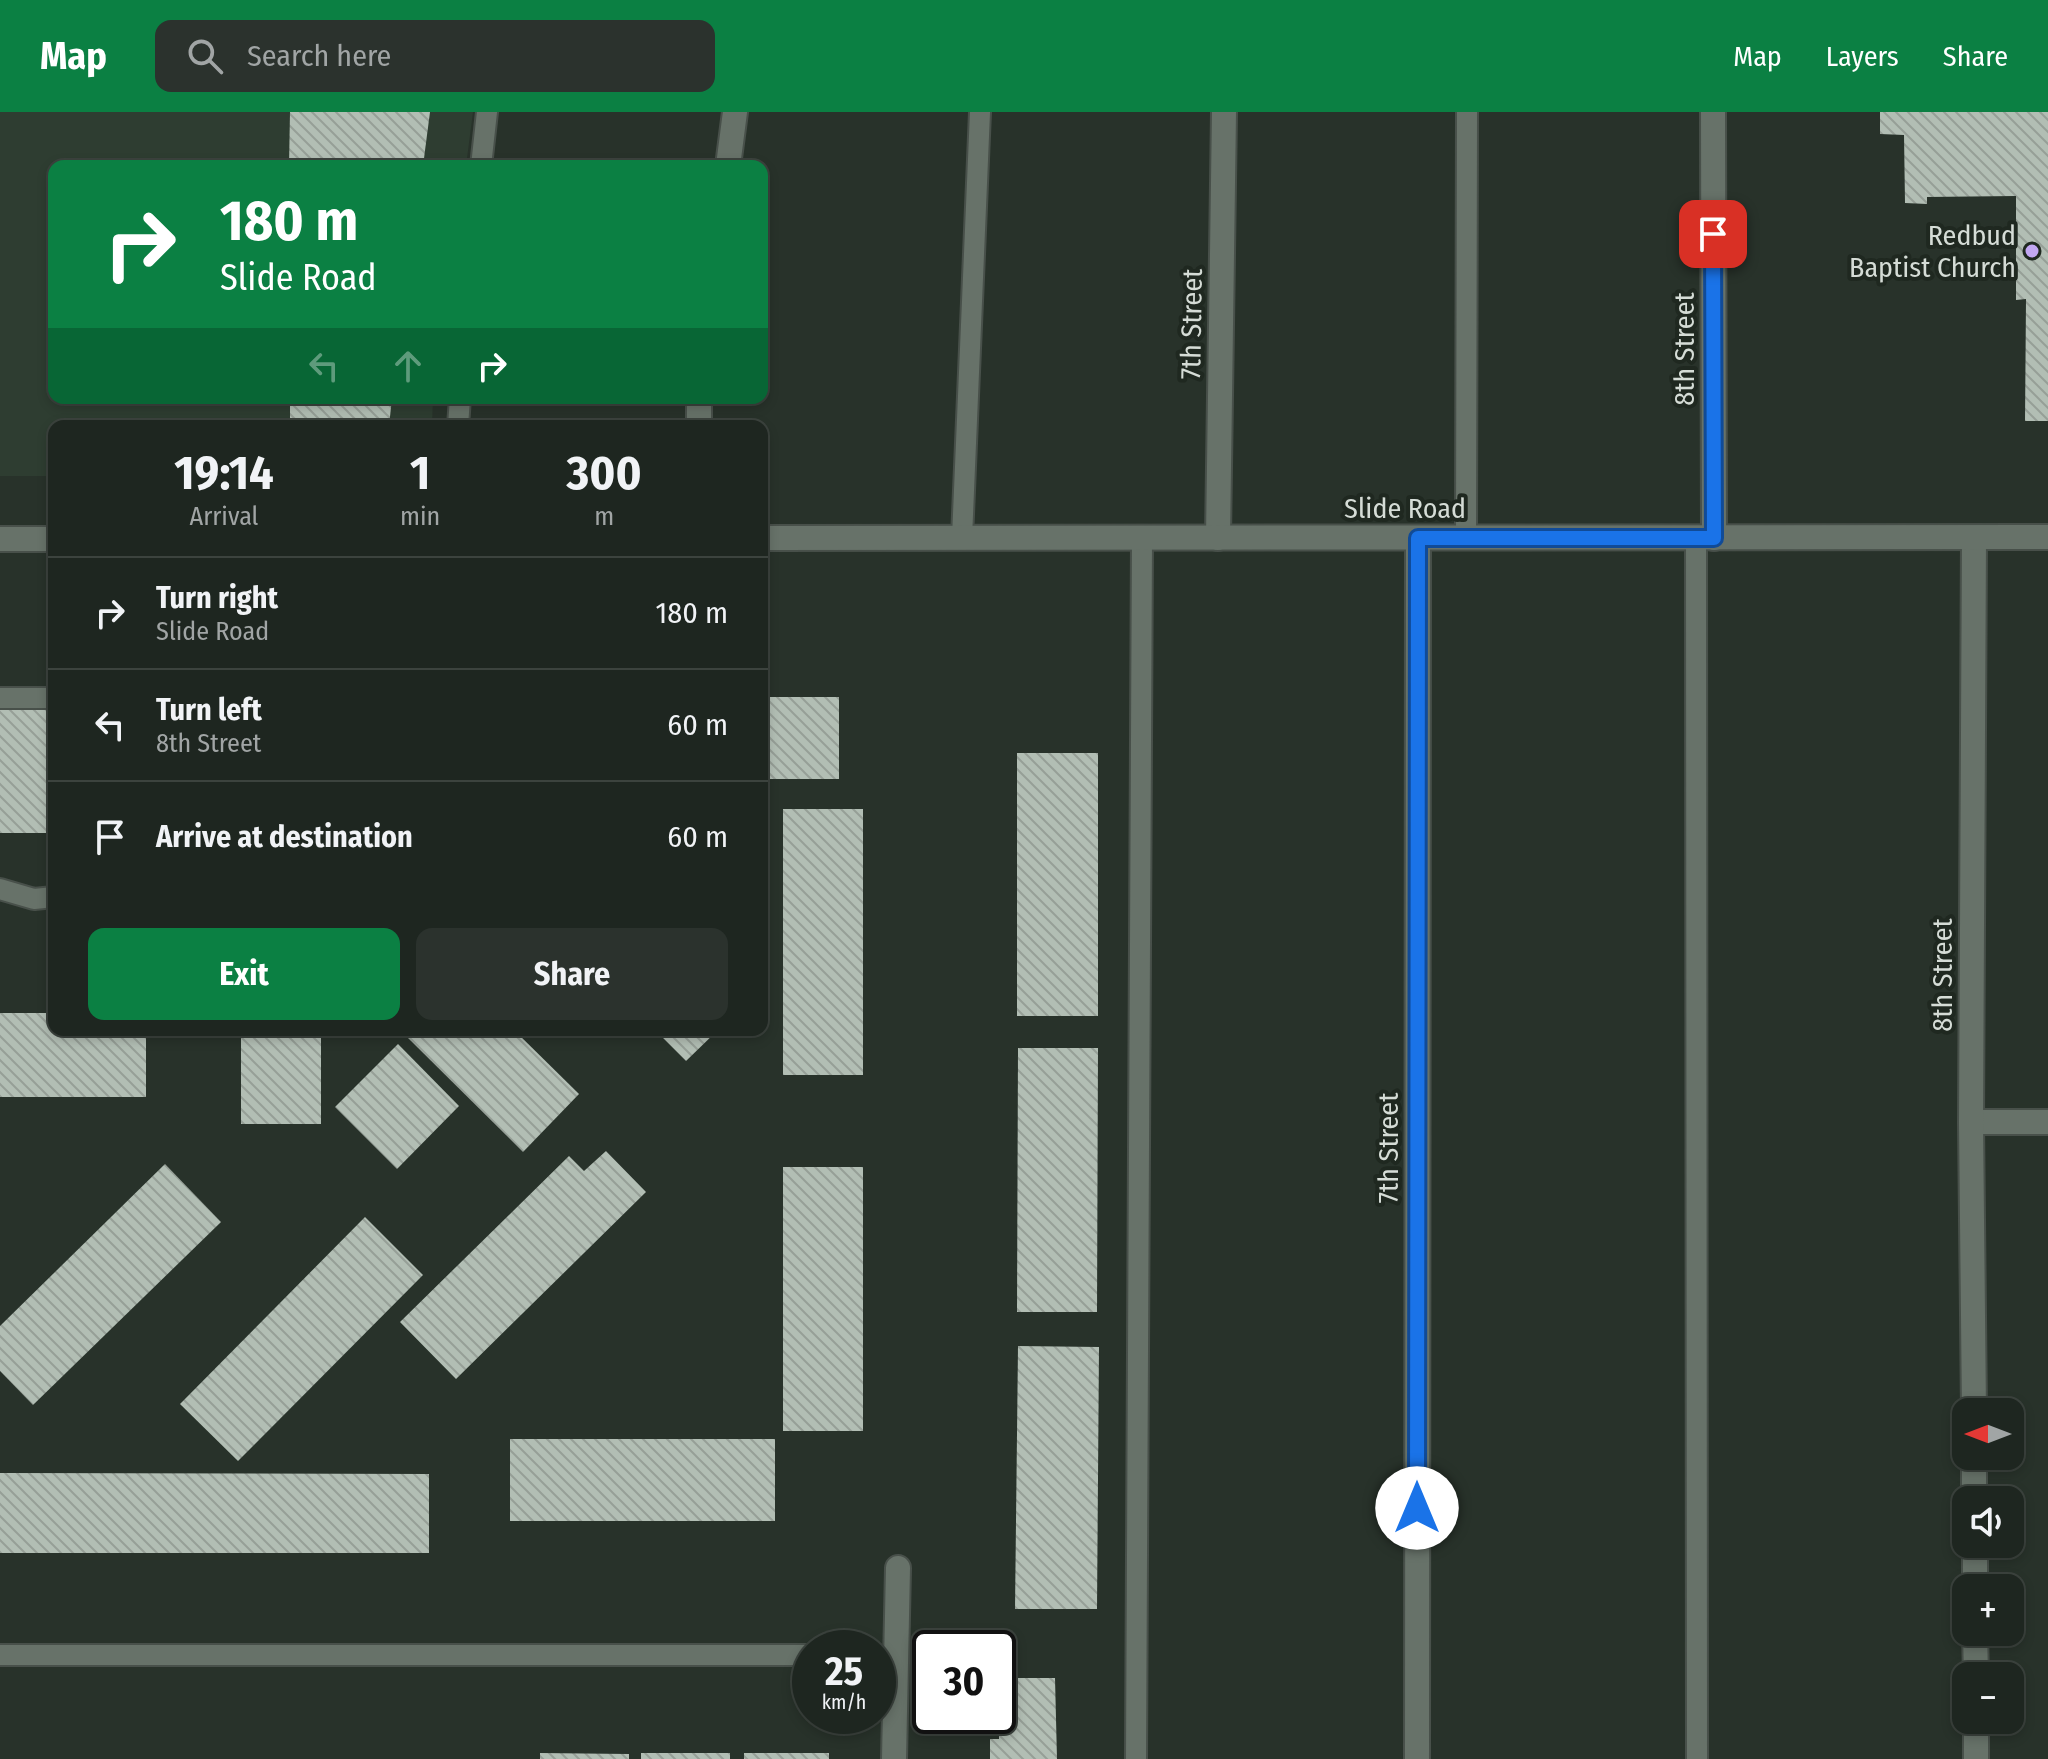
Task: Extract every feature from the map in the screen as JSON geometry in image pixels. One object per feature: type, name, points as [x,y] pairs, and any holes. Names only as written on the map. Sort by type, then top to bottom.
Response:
[{"type":"street","points":[[729,160],[735,112]]},
{"type":"street","name":"7th Street","points":[[1218,538],[1224,112]]},
{"type":"street","name":"8th Street","points":[[1705,538],[1713,112]]},
{"type":"street","name":"Slide Road","points":[[768,538],[2048,537]]},
{"type":"street","name":"7th Street","points":[[1417,1759],[1418,538]]},
{"type":"street","name":"8th Street","points":[[1974,538],[1971,1122],[1974,1398]]},
{"type":"street","points":[[0,539],[48,539]]},
{"type":"street","points":[[1971,1122],[2048,1122]]},
{"type":"street","points":[[890,1630],[898,1568]]},
{"type":"street","points":[[892,1734],[894,1759]]},
{"type":"street","points":[[1976,1734],[1976,1759]]},
{"type":"lane","points":[[482,160],[487,112]]},
{"type":"lane","points":[[962,538],[980,112]]},
{"type":"lane","points":[[1466,538],[1467,112]]},
{"type":"lane","points":[[1136,1759],[1142,538]]},
{"type":"lane","points":[[1697,1759],[1705,538]]},
{"type":"lane","points":[[0,698],[48,698]]},
{"type":"lane","points":[[0,889],[34,899],[48,898]]},
{"type":"lane","points":[[0,1655],[792,1655]]},
{"type":"shaded area","points":[[0,112],[473,112],[467,160],[48,160],[48,404],[433,404],[432,420],[48,420],[48,476],[0,476]]},
{"type":"building","points":[[290,112],[430,112],[424,160],[289,160]]},
{"type":"building","name":"Redbud Baptist Church","points":[[1880,112],[2048,112],[2048,421],[2025,421],[2026,299],[2016,300],[2016,196],[1927,197],[1927,204],[1905,203],[1904,135],[1880,134]]},
{"type":"building","points":[[290,404],[391,404],[390,420],[290,420]]},
{"type":"building","points":[[768,697],[839,697],[839,779],[768,779]]},
{"type":"building","points":[[0,704],[48,704],[48,833],[0,833]]},
{"type":"building","points":[[1017,753],[1098,753],[1098,1016],[1017,1016]]},
{"type":"building","points":[[783,809],[863,809],[863,1075],[783,1075]]},
{"type":"building","points":[[0,1013],[48,1013],[48,1036],[146,1036],[146,1097],[0,1097]]},
{"type":"building","points":[[241,1036],[321,1036],[321,1124],[241,1124]]},
{"type":"building","points":[[406,1036],[520,1036],[579,1094],[523,1152]]},
{"type":"building","points":[[661,1036],[712,1036],[686,1061]]},
{"type":"building","points":[[398,1044],[459,1106],[397,1169],[335,1107]]},
{"type":"building","points":[[1018,1048],[1098,1048],[1097,1312],[1017,1312]]},
{"type":"building","points":[[606,1151],[646,1192],[456,1379],[400,1322],[569,1156],[584,1171]]},
{"type":"building","points":[[165,1164],[221,1222],[33,1405],[0,1371],[0,1326]]},
{"type":"building","points":[[783,1167],[863,1167],[863,1431],[783,1431]]},
{"type":"building","points":[[365,1217],[423,1275],[238,1461],[180,1404]]},
{"type":"building","points":[[1018,1346],[1099,1347],[1097,1609],[1015,1609]]},
{"type":"building","points":[[510,1439],[775,1439],[775,1521],[510,1521]]},
{"type":"building","points":[[0,1473],[429,1474],[429,1553],[0,1553]]},
{"type":"building","points":[[1016,1678],[1055,1678],[1057,1759],[990,1759],[990,1739],[999,1739],[999,1734],[1016,1734]]},
{"type":"building","points":[[540,1753],[629,1754],[629,1759],[540,1759]]},
{"type":"building","points":[[641,1753],[730,1753],[730,1759],[641,1759]]},
{"type":"building","points":[[744,1753],[829,1753],[829,1759],[744,1759]]},
{"type":"place","name":"Redbud Baptist Church","points":[[2032,251]]},
{"type":"route","points":[[1417,1508],[1418,538],[1714,538],[1713,234]]}]
